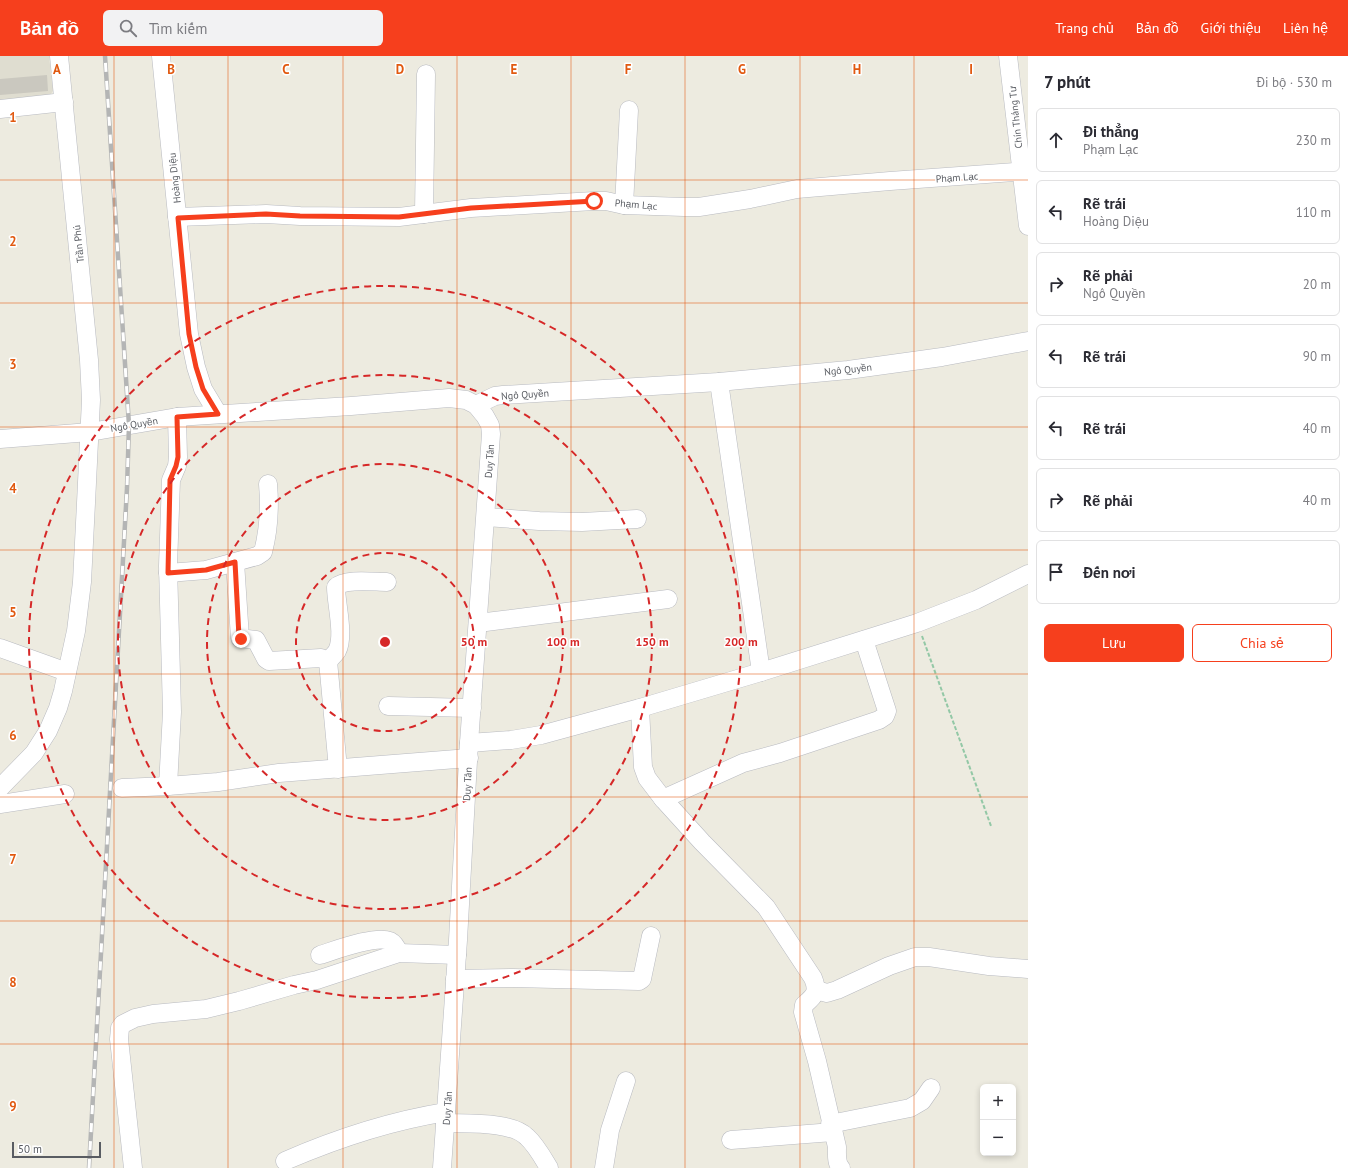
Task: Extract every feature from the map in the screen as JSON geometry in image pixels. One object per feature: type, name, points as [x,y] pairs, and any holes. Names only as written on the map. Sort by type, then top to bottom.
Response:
[{"type":"street","name":"Trần Phú","points":[[0,788],[34,753],[48,732],[58,708],[67,672],[76,631],[80,602],[91,400],[89,353],[59,56]]},
{"type":"street","name":"Hoàng Diệu","points":[[161,56],[189,334],[196,367],[203,389],[218,414]]},
{"type":"street","name":"Chín Tháng Tư","points":[[1008,56],[1024,172],[1028,226]]},
{"type":"street","points":[[424,214],[426,74]]},
{"type":"street","points":[[0,109],[64,102]]},
{"type":"street","points":[[624,205],[629,110]]},
{"type":"street","name":"Phạm Lạc","points":[[178,218],[266,214],[382,218],[471,208],[594,201],[606,201],[624,205],[699,207],[750,199],[797,189],[1024,172]]},
{"type":"street","name":"Ngô Quyền","points":[[0,439],[90,432],[177,417],[449,398],[466,400],[476,405],[495,396],[503,395],[719,382],[848,370],[942,357],[1028,341]]},
{"type":"street","points":[[719,382],[761,672]]},
{"type":"street","name":"Duy Tân","points":[[442,1168],[491,434],[490,425],[476,405]]},
{"type":"street","points":[[168,786],[172,712],[168,573],[170,480],[178,457],[177,417]]},
{"type":"street","points":[[168,573],[206,570],[256,556],[263,552],[268,529],[268,484]]},
{"type":"street","points":[[486,517],[539,521],[582,522],[637,519]]},
{"type":"street","points":[[235,562],[240,638],[256,640],[266,659],[270,661],[322,658],[328,661]]},
{"type":"street","points":[[122,788],[218,782],[279,773],[338,769],[469,751],[511,740],[541,735],[640,708],[761,672],[917,623],[976,600],[1028,574]]},
{"type":"street","points":[[338,769],[328,661],[338,650],[340,639],[336,587],[340,583],[347,582],[387,582]]},
{"type":"street","points":[[478,623],[668,599]]},
{"type":"street","points":[[663,799],[743,763],[780,753],[879,720],[885,716],[887,711],[864,640]]},
{"type":"street","points":[[0,648],[67,672]]},
{"type":"street","points":[[388,706],[472,708]]},
{"type":"street","points":[[640,708],[643,767],[647,778],[663,799],[702,842],[766,906],[813,978],[816,990],[814,996],[804,1005],[803,1012],[817,1061],[837,1147],[837,1161],[841,1168]]},
{"type":"street","points":[[0,804],[65,794]]},
{"type":"street","points":[[455,979],[513,978],[639,981],[642,979],[651,936]]},
{"type":"street","points":[[320,955],[373,940],[383,939],[391,942],[399,953]]},
{"type":"street","points":[[133,1168],[119,1039],[120,1028],[123,1024],[135,1018],[153,1014],[206,1008],[238,1002],[294,985],[317,980],[399,953],[457,955]]},
{"type":"street","points":[[816,990],[827,992],[837,990],[889,966],[915,957],[948,959],[989,966],[1028,970]]},
{"type":"street","points":[[604,1168],[610,1130],[626,1081]]},
{"type":"street","points":[[731,1140],[832,1128],[910,1108],[922,1102],[931,1088]]},
{"type":"street","points":[[285,1161],[344,1137],[394,1122],[446,1117],[510,1127],[517,1130],[527,1137],[549,1168]]},
{"type":"path","points":[[917,623],[991,826]]},
{"type":"shaded area","points":[[0,56],[49,56],[53,91],[50,95],[0,101]]},
{"type":"building","points":[[47,75],[48,91],[0,95],[0,79]]},
{"type":"railway","points":[[89,1168],[127,488],[129,425],[105,56]]},
{"type":"route","points":[[241,639],[239,637],[235,562],[206,570],[168,573],[170,480],[178,457],[177,417],[218,414],[203,389],[196,367],[189,334],[178,218],[266,214],[382,218],[471,208],[594,201]]}]
